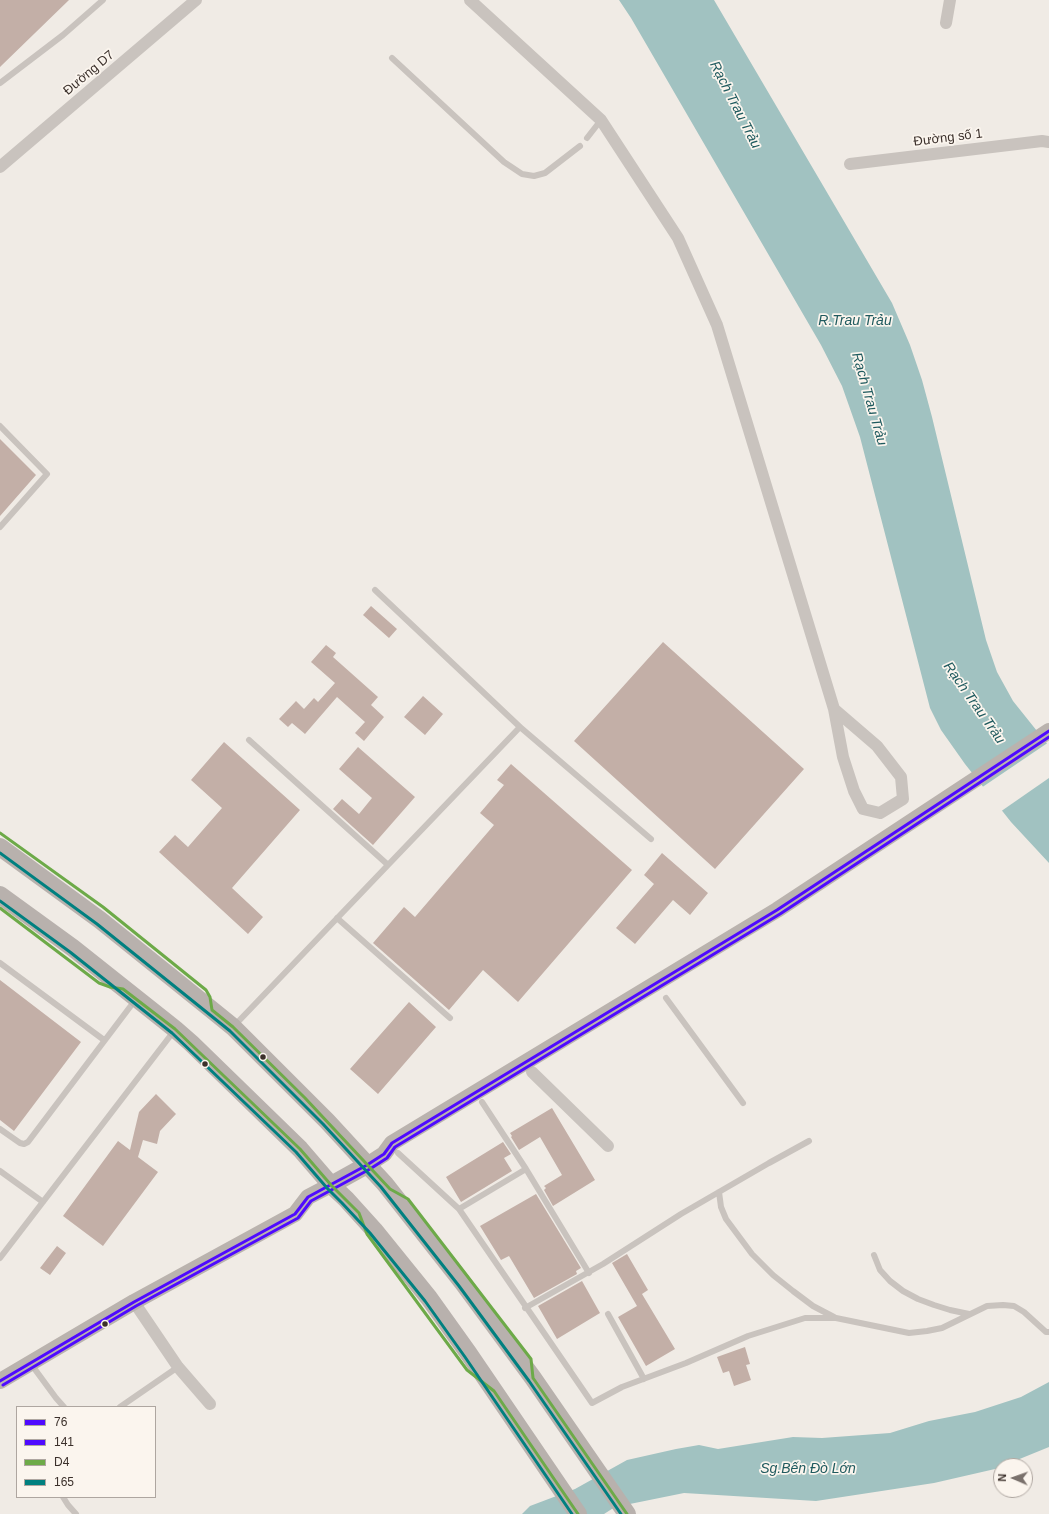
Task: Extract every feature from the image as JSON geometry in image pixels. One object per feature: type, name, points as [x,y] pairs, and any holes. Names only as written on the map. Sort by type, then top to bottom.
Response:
[{"type":"main road","points":[[0,1381],[134,1302],[295,1214],[308,1197],[367,1165],[384,1154],[392,1143],[771,914],[828,878],[1049,731]]},
{"type":"main road","points":[[0,833],[103,907],[206,990],[210,997],[212,1010]]},
{"type":"main road","points":[[0,847],[100,920],[233,1027],[316,1109],[390,1190],[463,1283],[533,1378],[627,1514]]},
{"type":"main road","points":[[0,895],[73,948],[175,1029],[300,1149],[331,1185],[359,1213],[429,1298],[494,1390],[578,1514]]},
{"type":"main road","points":[[0,908],[99,983],[129,994]]},
{"type":"street","name":"Đường D7","points":[[0,167],[196,0]]},
{"type":"street","points":[[470,0],[601,120],[678,238],[717,325],[834,709],[843,757],[854,791],[863,809],[880,813],[903,799],[901,778],[877,746],[834,709]]},
{"type":"street","points":[[946,23],[950,0]]},
{"type":"street","name":"Đường số 1","points":[[850,164],[1042,141],[1049,142]]},
{"type":"street","points":[[532,1072],[608,1146]]},
{"type":"street","points":[[134,1302],[178,1367],[210,1404]]},
{"type":"lane","points":[[0,84],[63,35],[103,0]]},
{"type":"lane","points":[[392,58],[504,162],[522,174],[534,176],[545,173],[580,146]]},
{"type":"lane","points":[[587,138],[601,120]]},
{"type":"lane","points":[[0,426],[47,474],[0,527]]},
{"type":"lane","points":[[376,590],[520,727],[651,839]]},
{"type":"lane","points":[[233,1027],[387,864],[520,727]]},
{"type":"lane","points":[[249,740],[387,864]]},
{"type":"lane","points":[[337,918],[450,1018]]},
{"type":"lane","points":[[0,963],[104,1040]]},
{"type":"lane","points":[[0,1128],[20,1143],[24,1144],[28,1142],[104,1040],[129,994]]},
{"type":"lane","points":[[666,998],[743,1103]]},
{"type":"lane","points":[[0,1258],[175,1029]]},
{"type":"lane","points":[[482,1102],[526,1170],[589,1273]]},
{"type":"lane","points":[[526,1308],[589,1273],[719,1192],[809,1142]]},
{"type":"lane","points":[[398,1153],[459,1208],[592,1403],[622,1387],[774,1326],[805,1318],[836,1318],[909,1333],[942,1328],[987,1306],[1002,1305],[1014,1306],[1024,1312],[1046,1332],[1049,1332]]},
{"type":"lane","points":[[459,1208],[526,1170]]},
{"type":"lane","points":[[0,1171],[43,1202]]},
{"type":"lane","points":[[719,1192],[720,1206],[726,1219],[752,1254],[773,1275],[793,1291],[813,1306],[836,1318]]},
{"type":"lane","points":[[874,1255],[880,1270],[890,1281],[903,1291],[934,1305],[969,1314]]},
{"type":"lane","points":[[608,1314],[644,1379]]},
{"type":"lane","points":[[31,1364],[63,1406]]},
{"type":"lane","points":[[121,1406],[178,1367]]},
{"type":"lane","points":[[64,1498],[76,1514]]},
{"type":"water","name":"R.Trau Trảu","points":[[619,0],[714,0],[892,303],[910,345],[922,380],[986,640],[997,672],[1013,701],[1049,746],[1049,863],[1011,822],[965,764],[941,730],[930,708],[860,437],[842,386],[821,345],[631,18]]},
{"type":"water","name":"Sg.Bến Đò Lớn","points":[[1049,1382],[1049,1447],[1022,1458],[993,1458],[993,1469],[934,1483],[816,1501],[684,1493],[615,1507],[604,1514],[522,1514],[530,1506],[575,1489],[627,1460],[699,1445],[718,1449],[793,1437],[822,1438],[890,1433],[929,1421],[975,1412],[1021,1397]]},
{"type":"pier","points":[[1049,742],[1049,778],[1000,812],[981,788]]},
{"type":"building","points":[[0,0],[69,0],[0,67]]},
{"type":"building","points":[[0,439],[36,475],[0,516]]},
{"type":"building","points":[[371,606],[397,629],[389,638],[363,615]]},
{"type":"building","points":[[663,642],[804,769],[715,869],[574,741]]},
{"type":"building","points":[[326,645],[336,653],[333,657],[378,697],[371,705],[384,717],[364,741],[355,733],[365,722],[337,697],[305,734],[292,723],[288,727],[279,719],[296,701],[304,709],[314,698],[318,702],[335,683],[311,662]]},
{"type":"building","points":[[423,696],[443,714],[425,735],[404,717]]},
{"type":"building","points":[[224,742],[300,810],[232,888],[263,917],[248,934],[159,852],[175,835],[188,847],[222,808],[191,780]]},
{"type":"building","points":[[358,747],[415,797],[373,845],[333,809],[342,799],[359,814],[372,798],[339,769]]},
{"type":"building","points":[[511,764],[632,870],[518,1002],[483,970],[449,1010],[373,943],[404,907],[415,917],[494,825],[480,813],[504,785],[497,780]]},
{"type":"building","points":[[662,853],[708,893],[690,915],[673,900],[635,944],[616,928],[654,884],[644,875]]},
{"type":"building","points":[[0,980],[81,1042],[14,1131],[0,1120]]},
{"type":"building","points":[[409,1002],[436,1027],[378,1094],[350,1069]]},
{"type":"building","points":[[156,1094],[176,1114],[160,1131],[157,1144],[143,1140],[138,1157],[158,1172],[103,1246],[63,1216],[118,1141],[130,1150],[139,1112]]},
{"type":"building","points":[[552,1108],[595,1180],[553,1206],[544,1190],[546,1188],[544,1186],[562,1175],[540,1137],[519,1150],[510,1133]]},
{"type":"building","points":[[503,1142],[511,1154],[504,1158],[512,1171],[461,1202],[446,1177]]},
{"type":"building","points":[[536,1194],[581,1268],[576,1271],[577,1274],[534,1298],[509,1256],[501,1260],[480,1226]]},
{"type":"building","points":[[57,1246],[66,1253],[50,1275],[40,1268]]},
{"type":"building","points":[[627,1254],[648,1290],[642,1294],[675,1349],[646,1366],[618,1317],[637,1306],[612,1263]]},
{"type":"building","points":[[582,1281],[600,1313],[557,1339],[538,1306]]},
{"type":"building","points":[[745,1347],[750,1364],[746,1365],[751,1380],[734,1386],[729,1371],[723,1373],[717,1357]]},
{"type":"transit line","name":"76","points":[[0,1381],[134,1302],[295,1214],[308,1197],[367,1165],[384,1154],[392,1143],[777,910],[1049,731]]},
{"type":"transit line","name":"141","points":[[3,1385],[136,1306],[298,1218],[311,1201],[370,1169],[387,1158],[395,1147],[780,914],[1049,737]]},
{"type":"transit line","name":"D4","points":[[0,833],[103,907],[206,990],[210,997],[212,1010],[233,1027],[305,1098],[390,1189],[408,1199],[531,1359],[533,1378],[627,1514]]},
{"type":"transit line","name":"165","points":[[0,853],[97,924],[230,1031],[323,1124],[381,1187],[459,1286],[529,1381],[621,1514]]},
{"type":"transit line","name":"165","points":[[0,901],[70,952],[172,1033],[296,1152],[327,1188],[370,1233],[425,1301],[572,1514]]},
{"type":"transit line","name":"D4","points":[[0,908],[99,983],[110,987],[123,989],[175,1029],[300,1149],[331,1185],[359,1213],[367,1234],[467,1370],[494,1391],[578,1514]]},
{"type":"water label","name":"Rạch Trau Trảu","points":[[735,105]]},
{"type":"water label","name":"Rạch Trau Trảu","points":[[869,399]]},
{"type":"water label","name":"Rạch Trau Trảu","points":[[974,703]]}]
